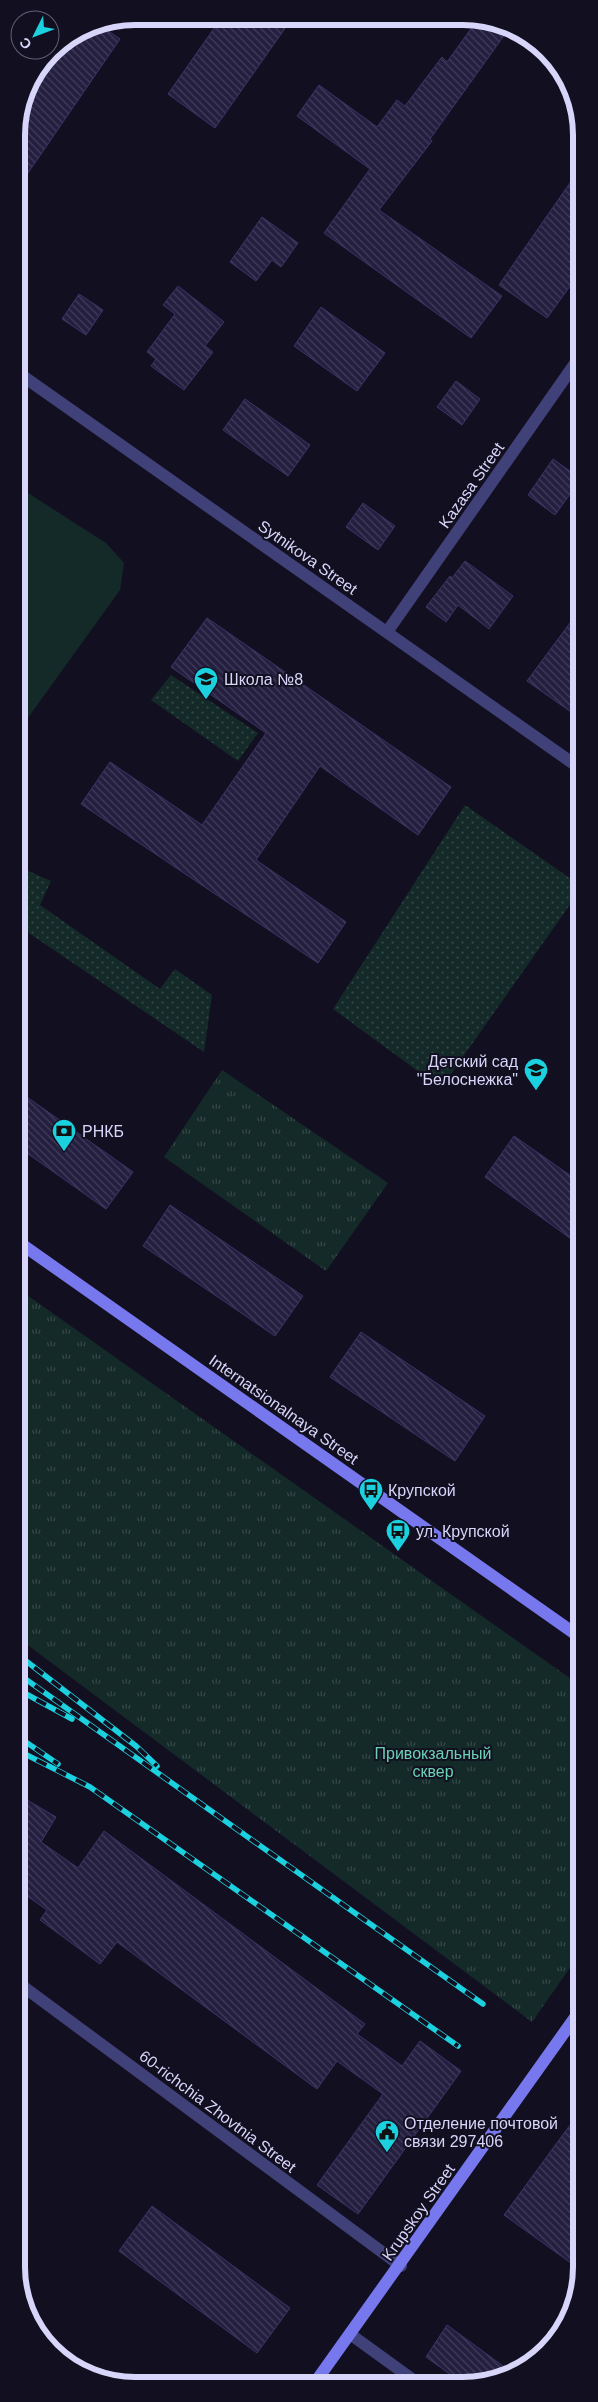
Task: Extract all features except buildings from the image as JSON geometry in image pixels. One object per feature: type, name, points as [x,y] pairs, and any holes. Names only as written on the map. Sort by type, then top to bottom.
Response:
[{"type":"main road","name":"Internatsionalnaya Street","points":[[25,1247],[573,1632]]},
{"type":"main road","name":"Krupskoy Street","points":[[319,2377],[401,2266],[573,2020]]},
{"type":"street","name":"Kazasa Street","points":[[387,632],[573,367]]},
{"type":"street","name":"Sytnikova Street","points":[[25,378],[573,763]]},
{"type":"street","name":"60-richchia Zhovtnia Street","points":[[25,1988],[401,2266]]},
{"type":"street","points":[[350,2334],[409,2377]]},
{"type":"green space","points":[[25,491],[106,543],[124,563],[120,590],[25,722]]},
{"type":"green space","points":[[171,675],[258,733],[238,761],[151,700]]},
{"type":"green space","points":[[465,805],[573,880],[573,900],[441,1088],[333,1009]]},
{"type":"green space","points":[[25,870],[51,881],[40,905],[160,989],[175,969],[212,995],[204,1052],[25,930]]},
{"type":"green space","points":[[222,1070],[388,1183],[326,1271],[164,1157]]},
{"type":"green space","name":"Привокзальный сквер","points":[[25,1294],[573,1680],[573,1963],[532,2022],[25,1643]]},
{"type":"railway","points":[[25,1660],[136,1746],[157,1766]]},
{"type":"railway","points":[[25,1679],[483,2004]]},
{"type":"railway","points":[[25,1693],[72,1719]]},
{"type":"railway","points":[[25,1741],[58,1764]]},
{"type":"railway","points":[[25,1754],[90,1787],[458,2046]]},
{"type":"place","name":"Школа №8","points":[[206,700]]},
{"type":"place","name":"Детский сад \"Белоснежка\"","points":[[536,1091]]},
{"type":"place","name":"РНКБ","points":[[64,1152]]},
{"type":"place","name":"Крупской","points":[[371,1511]]},
{"type":"place","name":"ул. Крупской","points":[[398,1552]]},
{"type":"place","name":"Отделение почтовой связи 297406","points":[[387,2153]]}]
